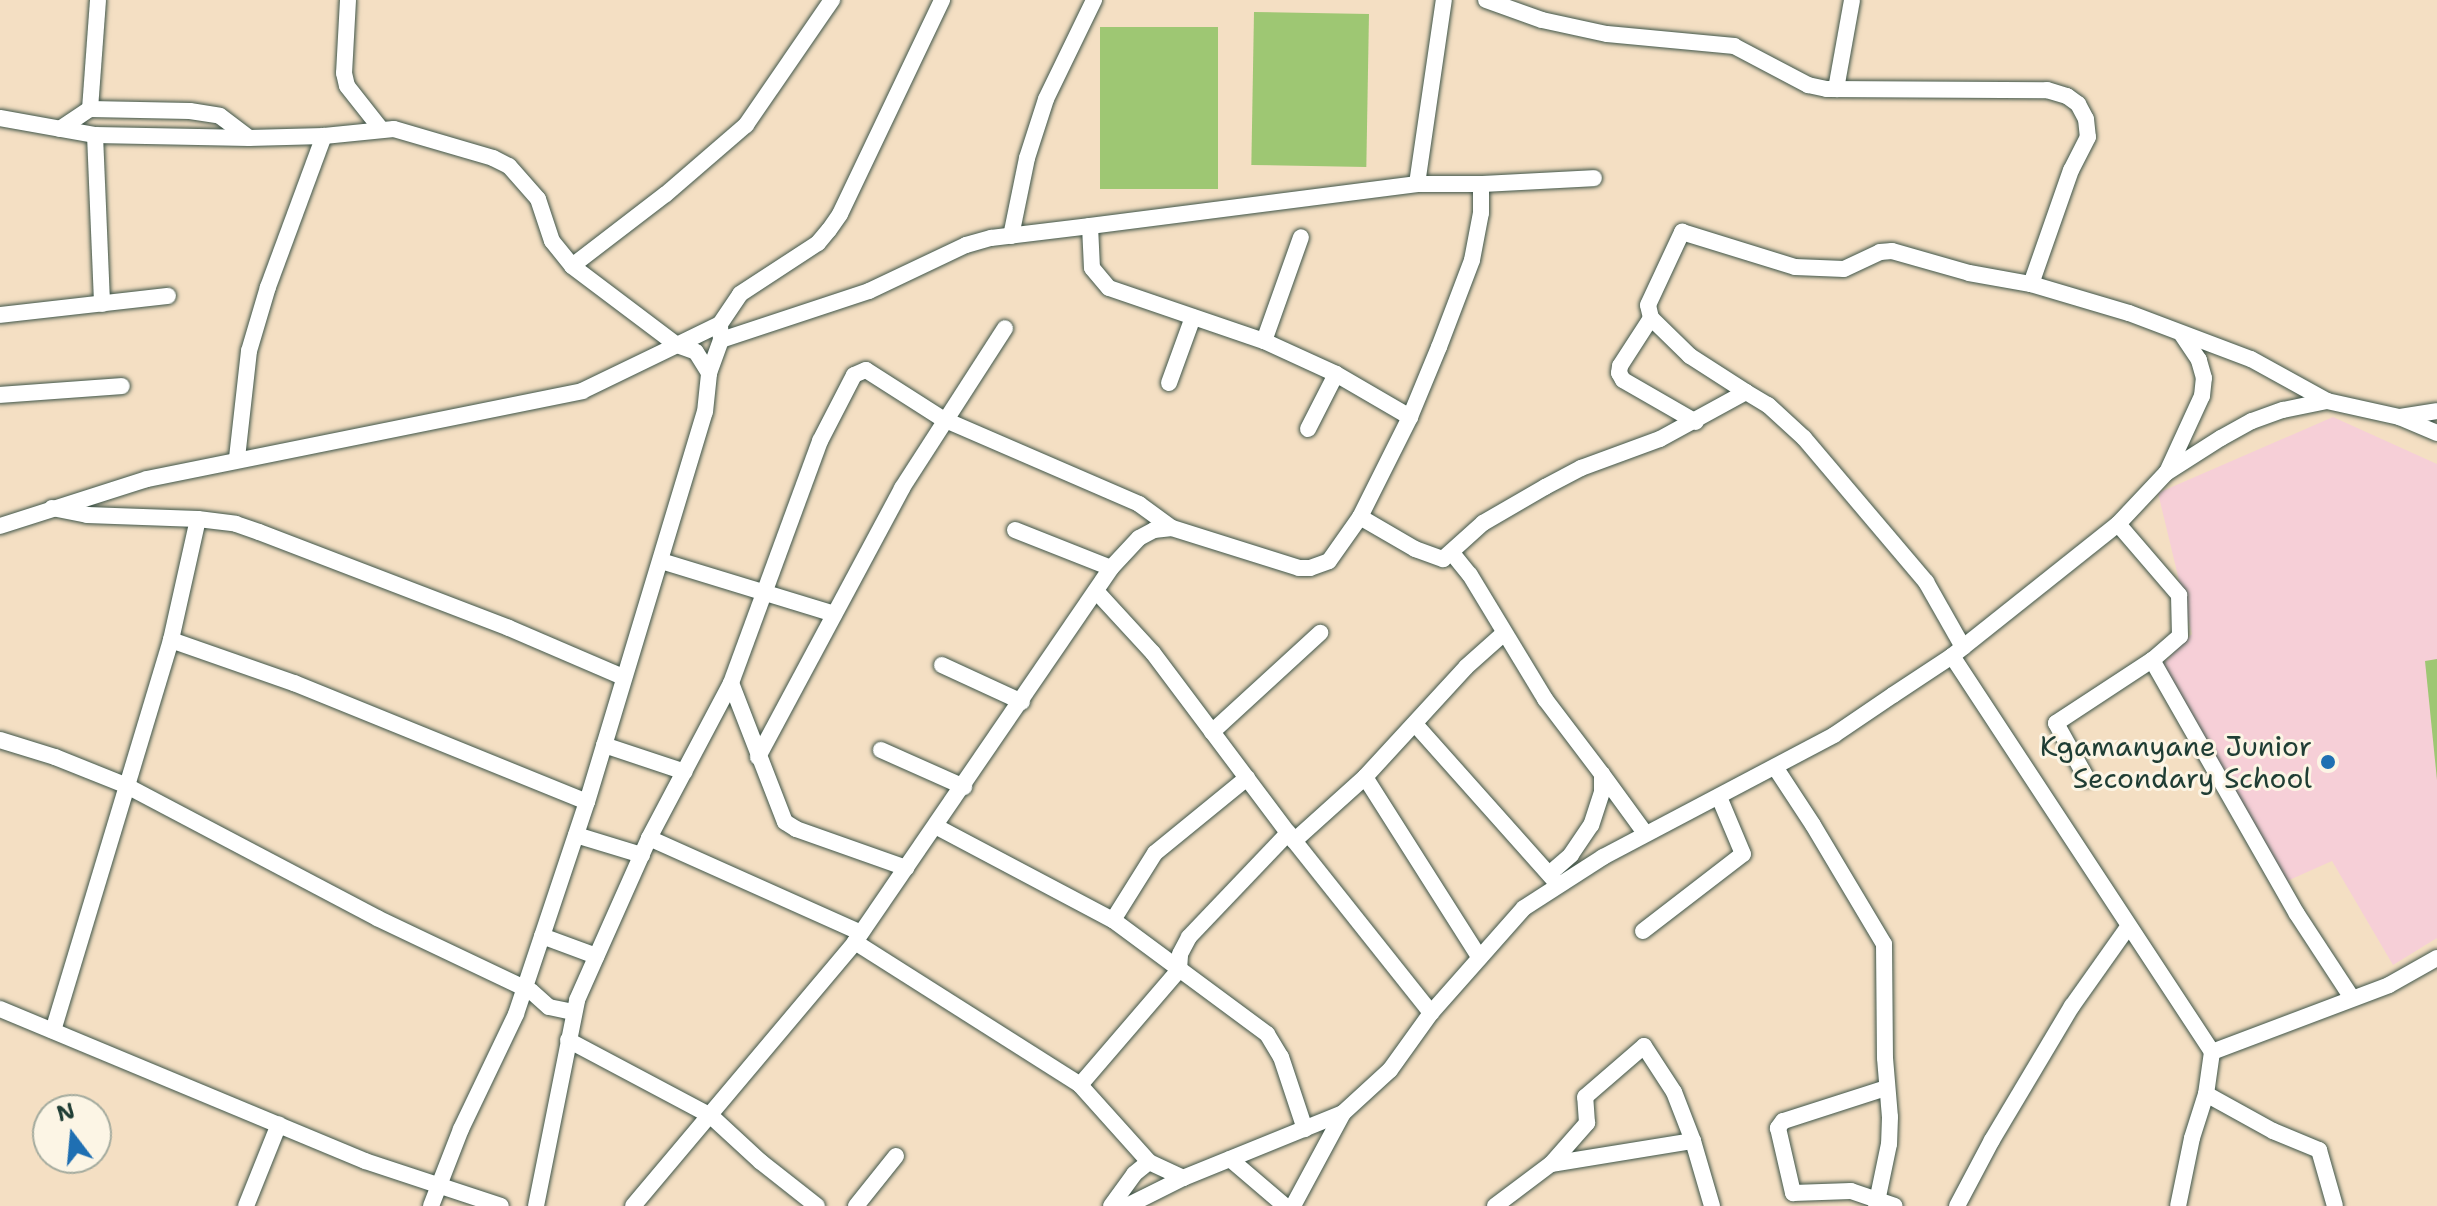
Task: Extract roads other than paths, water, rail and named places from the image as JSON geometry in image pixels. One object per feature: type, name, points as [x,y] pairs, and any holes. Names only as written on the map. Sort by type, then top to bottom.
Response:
[{"type":"street","points":[[90,109],[98,0]]},
{"type":"street","points":[[348,0],[344,73],[347,86],[381,129]]},
{"type":"street","points":[[572,266],[666,194],[746,125],[832,0]]},
{"type":"street","points":[[431,1206],[461,1129],[516,1014],[587,802],[705,412],[709,373],[720,332],[740,294],[818,243],[840,214],[942,0]]},
{"type":"street","points":[[1011,236],[1027,158],[1046,99],[1094,0]]},
{"type":"street","points":[[1417,184],[1444,0]]},
{"type":"street","points":[[1836,89],[1852,0]]},
{"type":"street","points":[[1494,1],[1542,20],[1607,34],[1734,46],[1808,85],[1836,89],[2047,90],[2078,104],[2086,119],[2088,137],[2071,170],[2031,284]]},
{"type":"street","points":[[60,129],[90,109],[207,112],[230,121],[249,138]]},
{"type":"street","points":[[0,118],[95,135],[249,138],[406,130],[493,158],[509,166],[538,199],[552,241],[572,266],[677,345],[696,352],[709,373]]},
{"type":"street","points":[[95,135],[102,304]]},
{"type":"street","points":[[237,458],[249,351],[268,287],[324,136]]},
{"type":"street","points":[[0,526],[118,486],[237,458],[566,396],[601,383],[677,345],[852,297],[966,245],[1011,236],[1417,184],[1594,178]]},
{"type":"street","points":[[536,1206],[573,1012],[649,838],[731,683],[820,441],[854,375],[866,370],[943,419],[1139,504],[1172,528],[1299,568],[1310,568],[1329,561],[1360,517],[1410,417],[1472,260],[1483,197],[1481,184]]},
{"type":"street","points":[[1090,226],[1092,268],[1109,288],[1264,341],[1336,374],[1410,417]]},
{"type":"street","points":[[2178,1206],[2192,1138],[2206,1094],[2212,1052],[2128,927],[1957,652],[1939,603],[1906,559],[1804,438],[1768,405],[1690,356],[1651,318],[1648,305],[1682,232],[1795,267],[1844,269],[1880,252],[1892,251],[1969,273],[2031,284],[2129,313],[2282,373],[2327,401],[2399,417],[2437,433]]},
{"type":"street","points":[[1264,341],[1301,237]]},
{"type":"street","points":[[0,315],[168,296]]},
{"type":"street","points":[[1169,383],[1193,317]]},
{"type":"street","points":[[1651,318],[1620,366],[1619,373],[1623,380],[1696,422]]},
{"type":"street","points":[[758,757],[943,419],[1005,328]]},
{"type":"street","points":[[2166,473],[2202,396],[2204,378],[2199,360],[2182,335]]},
{"type":"street","points":[[1308,429],[1336,374]]},
{"type":"street","points":[[0,395],[122,386]]},
{"type":"street","points":[[1360,517],[1438,560],[1452,553],[1483,523],[1545,487],[1581,468],[1696,422],[1746,392]]},
{"type":"street","points":[[1554,879],[1719,797],[1834,735],[1957,652],[2118,524],[2166,473],[2252,421],[2327,401]]},
{"type":"street","points":[[2399,417],[2437,411]]},
{"type":"street","points":[[51,507],[87,515],[198,519],[236,524],[509,628],[623,677]]},
{"type":"street","points":[[53,1031],[171,640],[198,519]]},
{"type":"street","points":[[2087,779],[2056,726],[2057,720],[2152,660],[2180,636],[2179,595],[2118,524]]},
{"type":"street","points":[[633,1206],[858,938],[937,827],[1111,568],[1146,533],[1172,528]]},
{"type":"street","points":[[1015,530],[1111,568]]},
{"type":"street","points":[[1452,553],[1470,575],[1545,699],[1645,833]]},
{"type":"street","points":[[661,561],[834,614]]},
{"type":"street","points":[[1096,591],[1153,653],[1291,837],[1431,1013]]},
{"type":"street","points":[[1212,732],[1320,633]]},
{"type":"street","points":[[1080,1085],[1179,970],[1180,954],[1189,937],[1291,837],[1365,777],[1466,667],[1503,634]]},
{"type":"street","points":[[171,640],[294,683],[587,802]]},
{"type":"street","points":[[2152,660],[2297,914],[2352,998]]},
{"type":"street","points":[[942,665],[1022,702]]},
{"type":"street","points":[[731,683],[782,816],[790,826],[906,868]]},
{"type":"street","points":[[1415,724],[1554,879]]},
{"type":"street","points":[[0,740],[55,757],[125,785],[377,918],[525,988],[549,1007]]},
{"type":"street","points":[[604,745],[685,772]]},
{"type":"street","points":[[881,750],[964,787]]},
{"type":"street","points":[[1775,767],[1880,933],[1885,958],[1889,1144],[1876,1203]]},
{"type":"street","points":[[1293,1206],[1343,1113],[1390,1070],[1431,1013],[1524,908],[1554,879],[1591,825],[1602,792],[1602,774]]},
{"type":"street","points":[[1365,777],[1480,958]]},
{"type":"street","points":[[1113,920],[1155,853],[1247,778]]},
{"type":"street","points":[[1643,931],[1743,854],[1719,797]]},
{"type":"street","points":[[937,827],[1113,920],[1270,1037],[1281,1057],[1305,1129]]},
{"type":"street","points":[[576,835],[642,855]]},
{"type":"street","points":[[649,838],[858,938],[1080,1085],[1149,1162],[1183,1178]]},
{"type":"street","points":[[1957,1206],[1992,1140],[2072,1006],[2128,927]]},
{"type":"street","points":[[542,936],[596,956]]},
{"type":"street","points":[[2212,1052],[2414,973],[2437,958]]},
{"type":"street","points":[[516,1014],[549,1007],[573,1012]]},
{"type":"street","points":[[0,1009],[438,1188],[501,1206]]},
{"type":"street","points":[[568,1040],[711,1116],[761,1162],[817,1206]]},
{"type":"street","points":[[1495,1206],[1551,1164],[1587,1123],[1585,1097],[1644,1046],[1674,1092],[1693,1141],[1712,1206]]},
{"type":"street","points":[[1886,1088],[1783,1121],[1778,1128],[1793,1193],[1851,1191],[1876,1203],[1895,1206]]},
{"type":"street","points":[[2206,1094],[2273,1131],[2319,1150],[2335,1206]]},
{"type":"street","points":[[1127,1206],[1183,1178],[1343,1113]]},
{"type":"street","points":[[246,1206],[279,1124]]},
{"type":"street","points":[[1551,1164],[1693,1141]]},
{"type":"street","points":[[856,1206],[896,1156]]},
{"type":"street","points":[[1230,1159],[1285,1206]]},
{"type":"street","points":[[1111,1206],[1134,1174],[1149,1162]]},
{"type":"place","name":"Kgamanyane Junior Secondary School","points":[[2328,762]]}]
